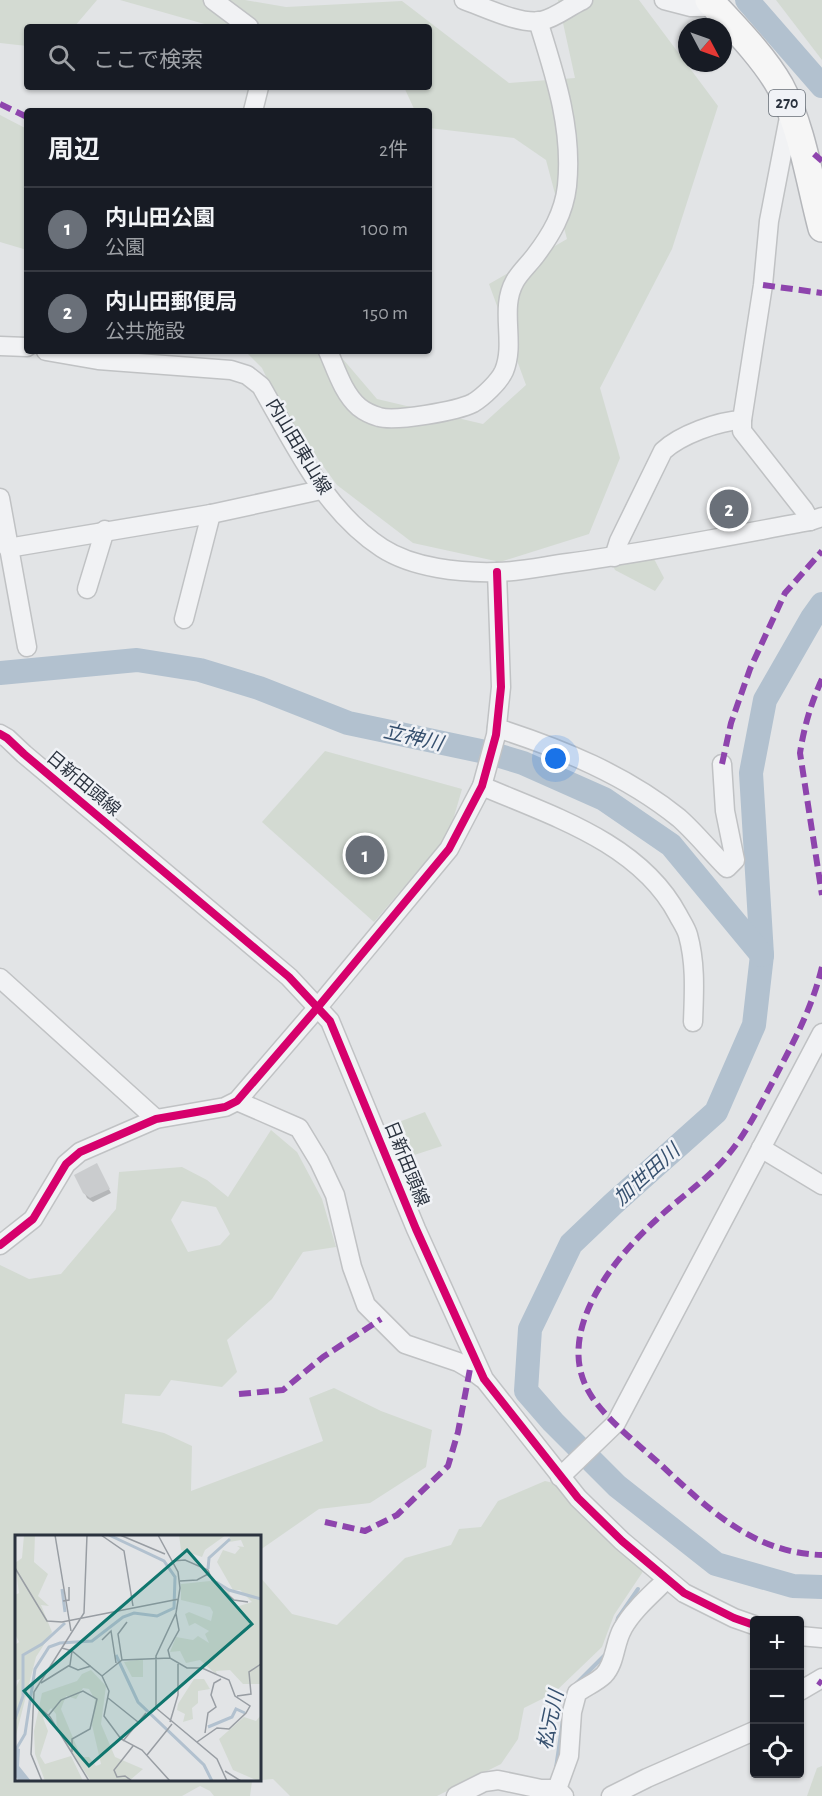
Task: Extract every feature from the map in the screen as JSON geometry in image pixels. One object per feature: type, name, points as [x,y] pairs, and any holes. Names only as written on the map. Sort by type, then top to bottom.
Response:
[{"type":"highway","name":"270","points":[[712,3],[771,73],[785,97],[798,133],[822,228]]},
{"type":"street","points":[[213,0],[245,24]]},
{"type":"street","points":[[464,0],[524,21],[538,21],[550,17],[583,0]]},
{"type":"street","points":[[664,0],[691,7],[712,3]]},
{"type":"street","points":[[329,354],[349,396],[359,407],[381,418],[437,414],[462,408],[481,397],[504,372],[508,354],[507,305],[514,282],[551,233],[559,217],[567,188],[568,152],[561,96],[538,21]]},
{"type":"street","points":[[254,108],[258,90]]},
{"type":"street","points":[[790,112],[769,221],[763,285],[742,431],[804,510],[816,519]]},
{"type":"street","points":[[0,346],[24,347]]},
{"type":"street","name":"内山田東山線","points":[[63,354],[98,360],[231,369],[247,375],[261,386],[321,490],[345,516],[384,549],[405,559],[432,566],[497,572],[614,557],[816,519]]},
{"type":"street","points":[[614,557],[619,541],[663,451],[672,442],[725,420],[742,420]]},
{"type":"street","points":[[8,548],[211,514],[321,490]]},
{"type":"street","points":[[0,498],[27,647]]},
{"type":"street","points":[[184,620],[211,514]]},
{"type":"street","points":[[87,589],[105,530]]},
{"type":"street","points":[[0,1245],[33,1219],[66,1164],[80,1152],[156,1119],[225,1107],[237,1101],[449,849],[483,780],[497,732],[501,687],[497,572]]},
{"type":"street","points":[[497,732],[547,745],[599,767],[651,798],[681,820],[727,868],[735,861],[725,811],[722,764]]},
{"type":"street","name":"日新田頭線","points":[[0,734],[8,738],[24,754],[289,977],[330,1021],[416,1229],[484,1379],[563,1474],[578,1498],[622,1540],[666,1580],[684,1593],[704,1604],[750,1622]]},
{"type":"street","points":[[483,780],[587,832],[621,853],[645,873],[670,901],[687,933],[694,967],[693,1022]]},
{"type":"street","points":[[0,978],[156,1119]]},
{"type":"street","points":[[563,1474],[614,1425],[822,1033]]},
{"type":"street","points":[[237,1101],[299,1128],[319,1161],[335,1195],[354,1275],[366,1305],[405,1344],[458,1362],[484,1379]]},
{"type":"street","points":[[761,1148],[822,1185]]},
{"type":"street","points":[[456,1796],[484,1782],[498,1780],[561,1792],[568,1756],[572,1712],[577,1693],[603,1677],[612,1664],[623,1628],[636,1610],[666,1580]]},
{"type":"street","points":[[804,1636],[822,1638]]},
{"type":"street","points":[[804,1689],[822,1678]]},
{"type":"street","points":[[611,1796],[750,1733]]},
{"type":"shaded area","points":[[0,0],[97,0],[77,24],[24,24],[24,46],[0,43]]},
{"type":"shaded area","points":[[120,0],[245,0],[286,7],[402,1],[509,83],[575,78],[558,0],[639,0],[678,52],[678,72],[693,72],[718,106],[672,249],[600,388],[620,458],[589,534],[500,562],[413,543],[337,485],[282,410],[262,368],[248,354],[339,354],[377,399],[483,424],[526,385],[489,284],[567,239],[546,160],[514,138],[432,128],[432,108],[414,108],[405,90],[432,90],[432,24],[204,24]]},
{"type":"shaded area","points":[[776,0],[822,0],[822,60]]},
{"type":"shaded area","points":[[0,115],[24,127],[24,249],[0,242]]},
{"type":"shaded area","points":[[653,557],[664,578],[655,591],[615,570],[612,564]]},
{"type":"shaded area","points":[[325,751],[462,789],[449,834],[374,922],[262,822]]},
{"type":"shaded area","points":[[425,1112],[442,1146],[405,1158],[391,1125]]},
{"type":"shaded area","points":[[271,1130],[297,1152],[322,1199],[336,1247],[303,1252],[272,1299],[227,1340],[237,1372],[222,1387],[171,1380],[160,1396],[125,1394],[122,1423],[164,1433],[192,1446],[191,1491],[323,1441],[309,1398],[334,1388],[381,1411],[432,1430],[426,1467],[370,1503],[319,1509],[261,1549],[261,1535],[15,1535],[15,1781],[252,1781],[250,1796],[214,1796],[200,1786],[182,1796],[0,1796],[0,1265],[29,1279],[61,1274],[116,1209],[119,1172],[182,1167],[207,1180],[228,1197]],"holes":[[[182,1201],[216,1207],[230,1234],[220,1245],[188,1252],[171,1220]]]},
{"type":"shaded area","points":[[545,1481],[558,1484],[644,1570],[614,1615],[602,1647],[554,1693],[524,1708],[518,1739],[501,1764],[437,1796],[290,1796],[273,1779],[261,1780],[261,1578],[292,1614],[337,1625],[405,1558],[451,1545],[459,1529],[481,1527],[498,1501]]},
{"type":"shaded area","points":[[822,1766],[822,1796],[807,1796],[817,1768]]},
{"type":"building","points":[[97,1163],[110,1189],[90,1198],[83,1193],[74,1175]]},
{"type":"waterway","name":"加世田川","points":[[747,0],[822,86]]},
{"type":"waterway","name":"加世田川","points":[[822,604],[765,700],[751,773],[762,955],[754,1025],[716,1112],[571,1244],[530,1329],[526,1391],[553,1422],[617,1486],[716,1564],[793,1586],[822,1587]]},
{"type":"waterway","name":"立神川","points":[[0,673],[137,660],[200,670],[259,688],[348,723],[490,753],[523,763],[604,799],[671,845],[762,955]]},
{"type":"waterway","name":"松元川","points":[[616,1625],[618,1618],[638,1589]]},
{"type":"waterway","name":"松元川","points":[[575,1685],[606,1654]]},
{"type":"waterway","name":"松元川","points":[[556,1768],[564,1713]]},
{"type":"marked path","points":[[0,104],[24,116]]},
{"type":"marked path","points":[[814,154],[822,161]]},
{"type":"marked path","points":[[763,285],[822,293]]},
{"type":"marked path","points":[[722,764],[731,723],[750,669],[785,593],[822,551]]},
{"type":"marked path","points":[[822,679],[808,715],[800,753],[822,895]]},
{"type":"marked path","points":[[822,967],[813,998],[801,1026],[746,1130],[719,1165],[656,1220],[622,1256],[592,1301],[583,1325],[579,1349],[581,1374],[599,1406],[624,1432],[696,1497],[733,1526],[753,1537],[774,1546],[822,1555]]},
{"type":"marked path","points":[[239,1394],[283,1390],[323,1357],[381,1319]]},
{"type":"marked path","points":[[325,1522],[365,1531],[397,1515],[448,1466],[458,1432],[470,1369]]},
{"type":"marked path","points":[[818,1681],[822,1684]]},
{"type":"cycle path","points":[[0,1245],[33,1219],[66,1164],[80,1152],[156,1119],[225,1107],[237,1101],[449,849],[482,786],[496,735],[501,687],[497,572]]},
{"type":"cycle path","points":[[0,734],[289,977],[330,1021],[416,1229],[484,1379],[578,1498],[622,1541],[684,1593],[750,1624]]},
{"type":"place","name":"内山田郵便局","points":[[729,509]]},
{"type":"place","name":"内山田公園","points":[[365,855]]}]
